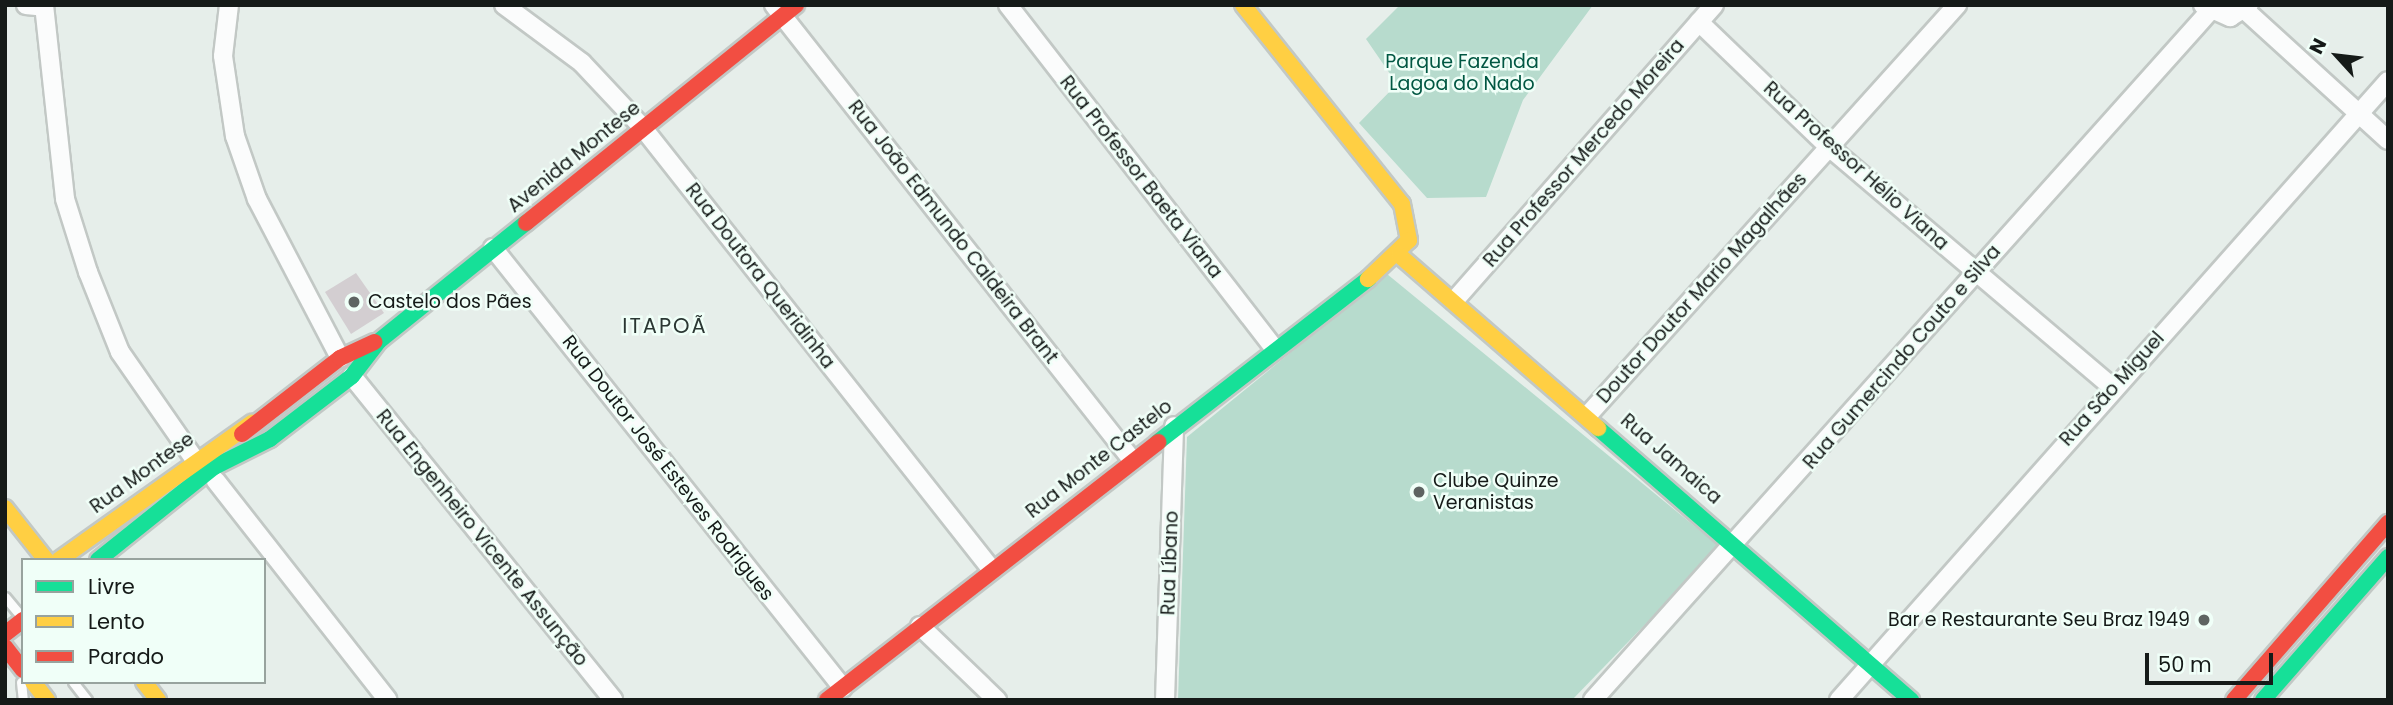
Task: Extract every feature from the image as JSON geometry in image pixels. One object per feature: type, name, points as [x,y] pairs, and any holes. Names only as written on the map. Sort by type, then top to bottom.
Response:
[{"type":"main road","points":[[1243,5],[1402,204],[1409,240],[1399,255]]},
{"type":"main road","name":"Avenida Montese","points":[[271,439],[352,376],[379,341],[643,128],[784,9]]},
{"type":"main road","name":"Rua Monte Castelo","points":[[827,700],[1274,348],[1399,255]]},
{"type":"main road","name":"Rua Jamaica","points":[[1399,255],[1588,415],[1911,700]]},
{"type":"main road","name":"Avenida Montese","points":[[252,423],[340,358],[379,341]]},
{"type":"main road","name":"Rua Montese","points":[[121,558],[252,423]]},
{"type":"main road","name":"Rua Montese","points":[[62,558],[208,470],[271,439]]},
{"type":"main road","points":[[100,558],[208,470]]},
{"type":"main road","points":[[5,508],[44,558]]},
{"type":"main road","points":[[2234,700],[2388,523]]},
{"type":"main road","points":[[2263,700],[2388,557]]},
{"type":"main road","points":[[5,634],[21,621]]},
{"type":"main road","points":[[5,647],[21,668]]},
{"type":"main road","points":[[35,684],[47,700]]},
{"type":"main road","points":[[146,684],[158,700]]},
{"type":"street","points":[[26,5],[44,6],[65,199],[88,272],[120,352],[208,470],[388,700]]},
{"type":"street","points":[[229,5],[223,56],[235,136],[257,199],[340,358]]},
{"type":"street","name":"Rua Doutora Queridinha","points":[[504,5],[582,63],[643,128],[992,570]]},
{"type":"street","name":"Rua Professor Baeta Viana","points":[[1008,5],[1274,348]]},
{"type":"street","name":"Rua Professor Mercedo Moreira","points":[[1454,301],[1714,5]]},
{"type":"street","name":"Doutor Doutor Mario Magalhães","points":[[1588,415],[1956,5]]},
{"type":"street","points":[[2206,8],[2230,17],[2247,8],[2388,141]]},
{"type":"street","name":"Rua Gumercindo Couto e Silva","points":[[1592,700],[1737,545],[2206,8]]},
{"type":"street","name":"Rua João Edmundo Caldeira Brant","points":[[784,9],[1132,460]]},
{"type":"street","name":"Rua Professor Hélio Viana","points":[[1699,22],[1829,147],[2113,388]]},
{"type":"street","name":"Rua São Miguel","points":[[1839,700],[2388,81]]},
{"type":"street","name":"Rua Doutor José Esteves Rodrigues","points":[[493,248],[843,688]]},
{"type":"street","name":"Rua Engenheiro Vicente Assunção","points":[[352,376],[613,700]]},
{"type":"street","name":"Rua Líbano","points":[[1166,700],[1174,426]]},
{"type":"street","points":[[920,626],[997,700]]},
{"type":"lane","points":[[5,597],[21,617]]},
{"type":"lane","points":[[75,684],[87,700]]},
{"type":"green space","name":"Parque Fazenda Lagoa do Nado","points":[[1400,5],[1593,5],[1523,100],[1486,197],[1427,198],[1359,123],[1397,84],[1366,39]]},
{"type":"green space","name":"Clube Quinze Veranistas","points":[[1387,274],[1720,547],[1572,700],[1178,700],[1187,437]]},
{"type":"building","name":"Castelo dos Pães","points":[[356,273],[384,313],[351,334],[325,292]]},
{"type":"traffic: fast","points":[[100,558],[214,467],[270,439],[352,376],[379,341],[526,223]]},
{"type":"traffic: fast","points":[[1158,442],[1368,279]]},
{"type":"traffic: fast","points":[[1598,428],[1911,700]]},
{"type":"traffic: fast","points":[[2263,700],[2388,557]]},
{"type":"traffic: slow","points":[[1243,5],[1402,204],[1409,240],[1368,279]]},
{"type":"traffic: slow","points":[[1399,255],[1598,428]]},
{"type":"traffic: slow","points":[[62,558],[252,423]]},
{"type":"traffic: slow","points":[[5,508],[44,558]]},
{"type":"traffic: slow","points":[[35,684],[47,700]]},
{"type":"traffic: slow","points":[[146,684],[158,700]]},
{"type":"traffic: jam","points":[[526,223],[796,5]]},
{"type":"traffic: jam","points":[[242,434],[340,358],[375,342]]},
{"type":"traffic: jam","points":[[827,700],[1158,442]]},
{"type":"traffic: jam","points":[[2234,700],[2388,523]]},
{"type":"traffic: jam","points":[[5,634],[21,622]]},
{"type":"traffic: jam","points":[[5,647],[21,667]]},
{"type":"place","name":"Castelo dos Pães","points":[[354,302]]},
{"type":"place","name":"Clube Quinze Veranistas","points":[[1419,492]]},
{"type":"place","name":"Bar e Restaurante Seu Braz 1949","points":[[2204,620]]},
{"type":"district","name":"ITAPOÃ","points":[[665,326]]}]
